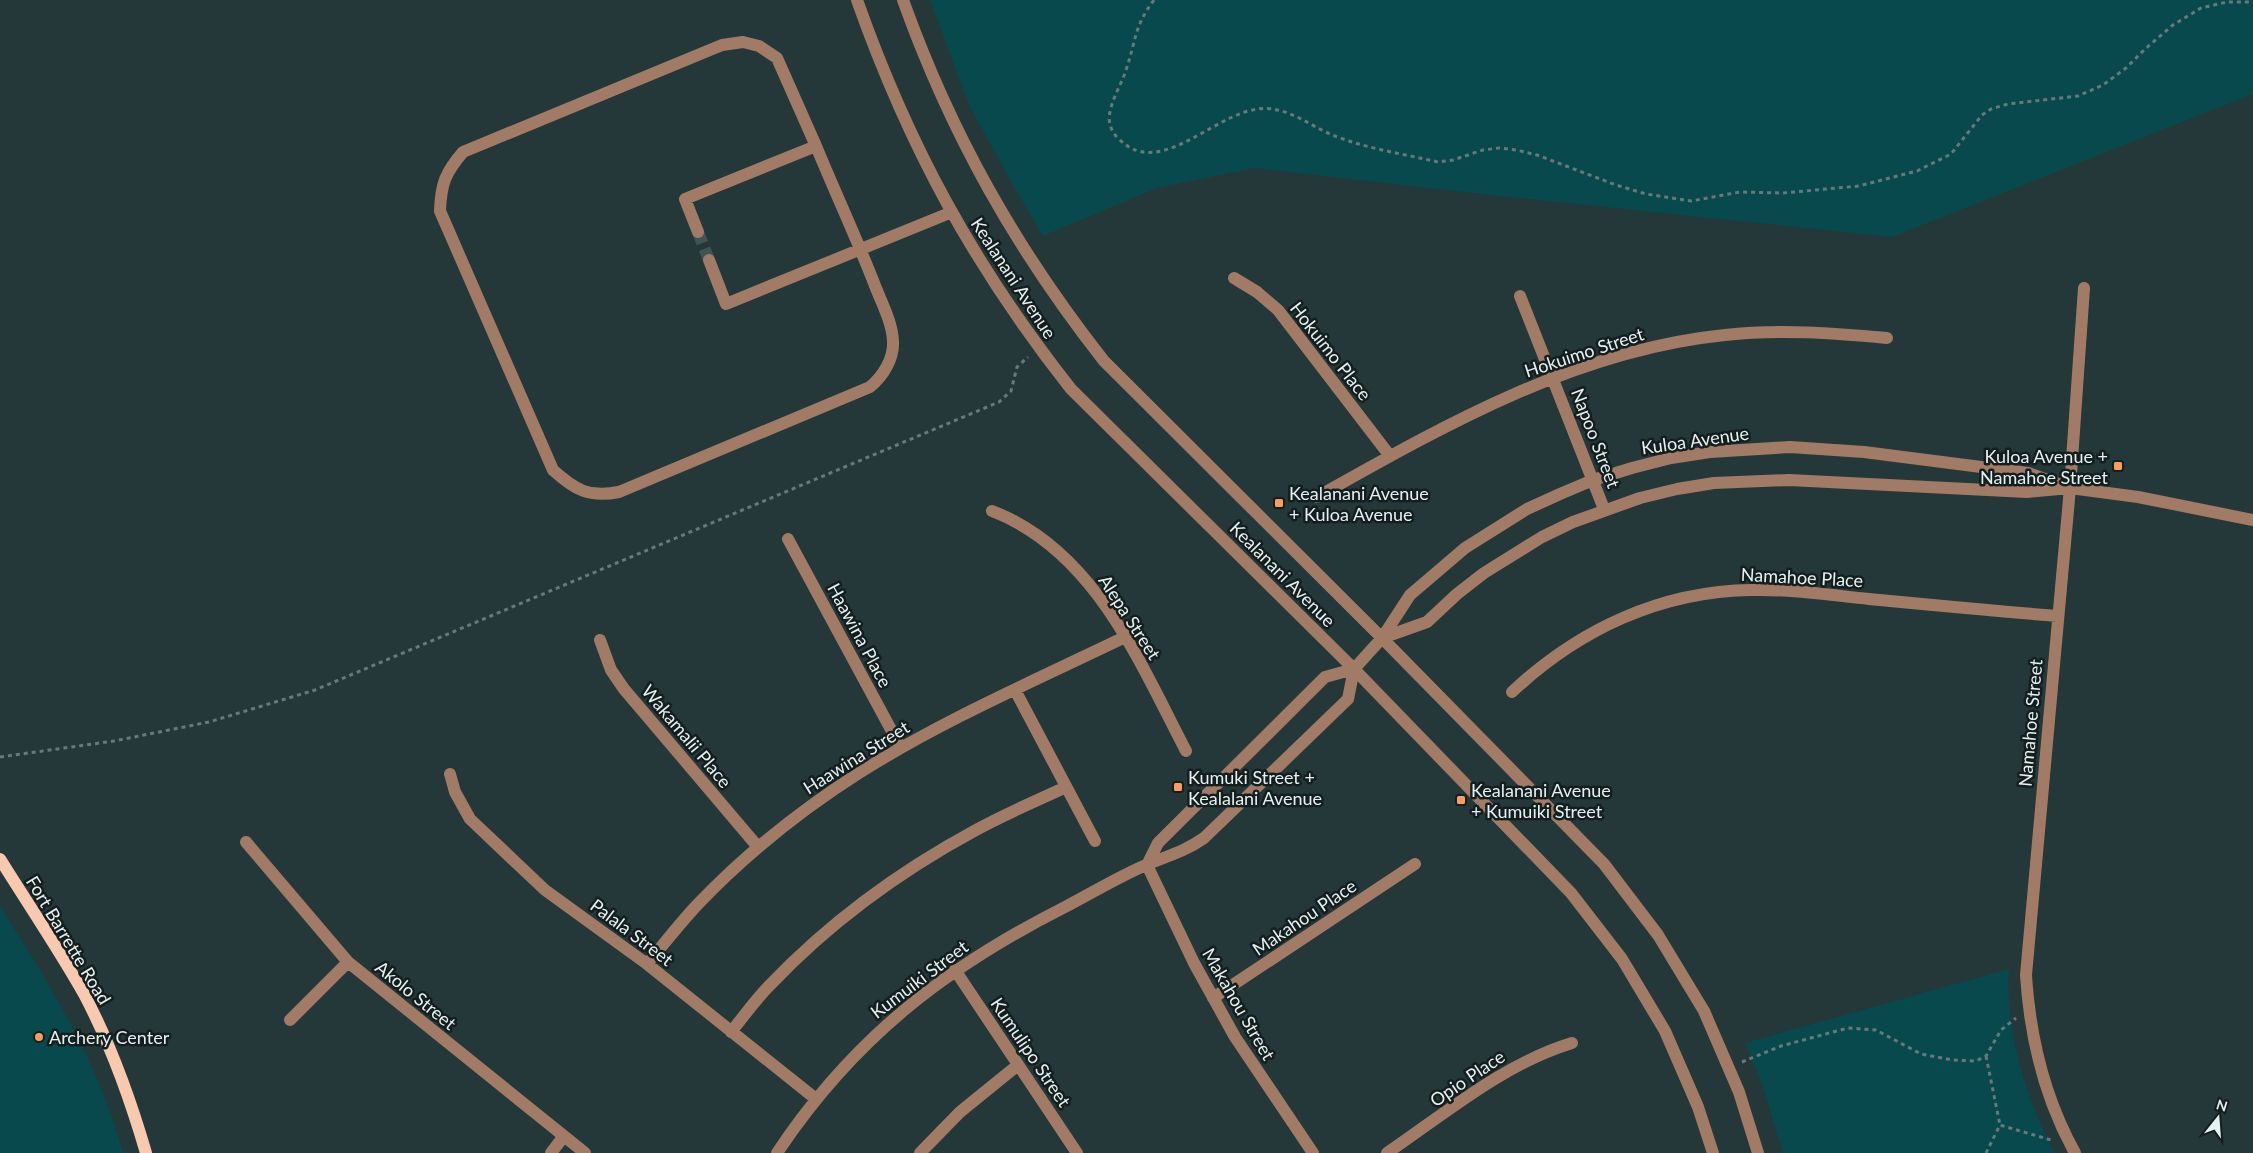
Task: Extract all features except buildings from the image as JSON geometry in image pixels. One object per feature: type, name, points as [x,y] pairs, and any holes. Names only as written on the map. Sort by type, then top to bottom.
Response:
[{"type":"main road","name":"Fort Barrette Road","points":[[0,859],[85,996],[120,1073],[146,1153]]},
{"type":"street","name":"Kealanani Avenue","points":[[857,0],[903,118],[936,186],[986,272],[1040,349],[1071,389],[1354,669],[1512,834],[1543,862],[1598,925],[1645,994],[1665,1031],[1698,1107],[1713,1153]]},
{"type":"street","name":"Kealanani Avenue","points":[[903,0],[933,78],[975,167],[1023,249],[1076,325],[1104,361],[1574,832],[1632,899],[1682,972],[1704,1011],[1729,1068],[1758,1153]]},
{"type":"street","points":[[744,42],[759,46],[777,58],[816,146],[861,250],[891,326],[893,343],[890,361],[880,378],[870,387],[619,492],[601,495],[569,485],[554,470],[440,211],[441,189],[450,168],[463,152],[722,45],[744,42]]},
{"type":"street","points":[[698,232],[685,200],[816,146]]},
{"type":"street","points":[[709,260],[726,304],[952,212]]},
{"type":"street","name":"Hokuimo Place","points":[[1234,278],[1257,292],[1278,310],[1390,456]]},
{"type":"street","name":"Namahoe Street","points":[[2075,1153],[2051,1104],[2040,1073],[2028,1008],[2026,975],[2027,942],[2070,488],[2084,288]]},
{"type":"street","name":"Napoo Street","points":[[1520,296],[1554,377],[1604,509]]},
{"type":"street","name":"Hokuimo Street","points":[[1317,497],[1390,456],[1494,403],[1554,377],[1606,359],[1644,349],[1724,335],[1810,332],[1887,338]]},
{"type":"street","name":"Kuloa Avenue","points":[[1354,669],[1382,638],[1410,594],[1465,548],[1527,510],[1593,480],[1671,458],[1710,452],[1790,447],[1902,456],[2028,472],[2070,488]]},
{"type":"street","name":"Kuloa Avenue","points":[[1382,638],[1427,622],[1457,594],[1512,554],[1549,533],[1604,509],[1677,489],[1752,480],[1790,480],[2028,492],[2070,488],[2138,497],[2253,520]]},
{"type":"street","name":"Alepa Street","points":[[992,511],[1018,522],[1037,534],[1084,578],[1106,606],[1125,637],[1186,752]]},
{"type":"street","name":"Haawina Place","points":[[788,539],[901,748]]},
{"type":"street","name":"Namahoe Place","points":[[1512,692],[1534,671],[1584,636],[1640,610],[1697,595],[1724,591],[1781,590],[2057,616]]},
{"type":"street","name":"Haawina Street","points":[[647,964],[697,905],[758,847],[825,796],[901,748],[1125,637]]},
{"type":"street","name":"Wakamalii Place","points":[[600,640],[611,670],[624,689],[758,847]]},
{"type":"street","points":[[1147,865],[1158,843],[1324,677],[1354,669]]},
{"type":"street","name":"Kumuiki Street","points":[[777,1153],[816,1099],[850,1059],[880,1029],[955,970],[1047,916],[1147,865],[1184,851],[1204,838],[1348,699],[1354,669]]},
{"type":"street","points":[[1015,690],[1095,841]]},
{"type":"street","name":"Palala Street","points":[[450,774],[463,808],[478,828],[545,890],[647,964],[816,1099]]},
{"type":"street","points":[[731,1032],[768,986],[793,962],[844,917],[876,893],[909,870],[971,833],[1066,787]]},
{"type":"street","name":"Akolo Street","points":[[246,842],[348,962],[585,1153]]},
{"type":"street","name":"Makahou Place","points":[[1213,998],[1415,864]]},
{"type":"street","name":"Makahou Street","points":[[1147,865],[1194,963],[1235,1037],[1313,1153]]},
{"type":"street","points":[[290,1020],[348,962]]},
{"type":"street","name":"Kumulipo Street","points":[[955,970],[1075,1152]]},
{"type":"street","name":"Opio Place","points":[[1387,1153],[1511,1068],[1535,1056],[1572,1043]]},
{"type":"street","points":[[920,1153],[960,1112],[1018,1065]]},
{"type":"street","points":[[551,1153],[564,1136]]},
{"type":"path","points":[[1154,0],[1136,30],[1131,56],[1109,113],[1109,124],[1114,134],[1135,151],[1149,154],[1168,149],[1186,142],[1237,114],[1272,109],[1290,114],[1334,136],[1438,162],[1452,160],[1483,150],[1498,148],[1516,150],[1537,154],[1616,186],[1646,194],[1691,201],[1740,192],[1783,193],[1859,186],[1917,171],[1951,154],[1982,116],[1991,109],[2008,104],[2078,96],[2103,85],[2126,68],[2145,48],[2192,12],[2227,2],[2253,2]]},
{"type":"path","points":[[0,757],[114,741],[209,722],[315,690],[999,402],[1011,391],[1017,367],[1040,349]]},
{"type":"path","points":[[1729,1068],[1781,1046],[1848,1028],[1876,1030],[1921,1054],[1952,1060],[1976,1061],[1986,1056],[2001,1030],[2028,1008]]},
{"type":"path","points":[[1986,1056],[2000,1125],[1986,1153]]},
{"type":"path","points":[[2000,1125],[2055,1142],[2065,1134]]},
{"type":"shaded area","points":[[930,0],[2253,0],[2253,94],[1892,237],[1499,196],[1255,168],[1157,188],[1043,236],[969,105]]},
{"type":"shaded area","name":"Archery Center","points":[[0,906],[54,995],[86,1055],[100,1086],[123,1153],[0,1153]]},
{"type":"shaded area","points":[[2009,969],[2010,1016],[2020,1064],[2035,1111],[2055,1153],[1783,1153],[1762,1084],[1745,1043]]},
{"type":"tunnel","points":[[698,232],[709,260]]},
{"type":"place","name":"Kuloa Avenue + Namahoe Street","points":[[2118,466]]},
{"type":"place","name":"Kealanani Avenue + Kuloa Avenue","points":[[1279,503]]},
{"type":"place","name":"Kumuki Street + Kealalani Avenue","points":[[1178,787]]},
{"type":"place","name":"Kealanani Avenue + Kumuiki Street","points":[[1461,800]]},
{"type":"place","name":"Archery Center","points":[[39,1037]]}]
